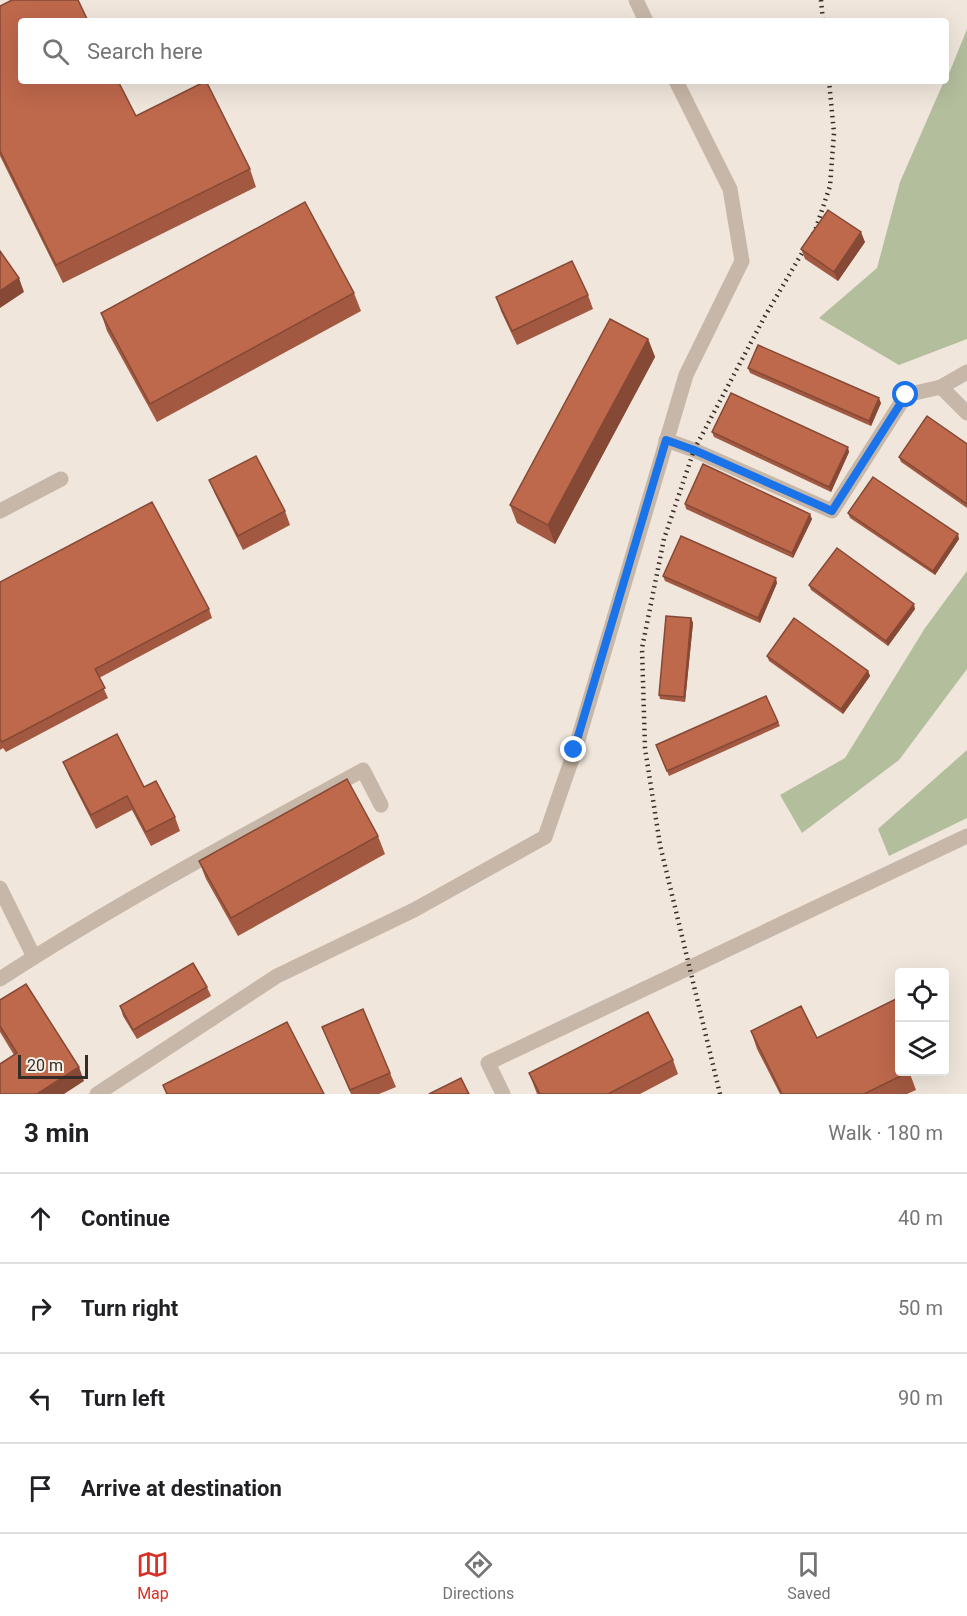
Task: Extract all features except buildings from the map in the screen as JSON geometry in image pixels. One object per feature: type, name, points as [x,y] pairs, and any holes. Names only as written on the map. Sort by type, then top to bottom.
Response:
[{"type":"lane","points":[[636,0],[645,18]]},
{"type":"lane","points":[[97,1094],[277,976],[414,910],[545,837],[574,750],[686,375],[742,261],[730,189],[678,84]]},
{"type":"lane","points":[[666,440],[694,450],[832,511],[906,395],[941,387],[967,372]]},
{"type":"lane","points":[[941,387],[967,412]]},
{"type":"lane","points":[[0,511],[61,479]]},
{"type":"lane","points":[[0,979],[191,864],[363,770],[381,805]]},
{"type":"lane","points":[[503,1094],[488,1063],[967,836]]},
{"type":"lane","points":[[0,888],[34,957]]},
{"type":"green space","points":[[967,29],[967,339],[899,365],[819,318],[877,268],[900,182],[943,84],[949,84],[949,74]]},
{"type":"green space","points":[[967,571],[967,669],[899,760],[802,833],[780,795],[845,758],[925,628]]},
{"type":"green space","points":[[967,750],[967,818],[889,856],[878,829]]},
{"type":"railway","points":[[821,0],[823,18]]},
{"type":"railway","points":[[720,1094],[660,845],[645,748],[642,648],[664,539],[694,450],[765,316],[815,231],[830,186],[834,133],[829,84]]},
{"type":"route","points":[[574,750],[666,440],[694,450],[832,511],[906,395]]}]
